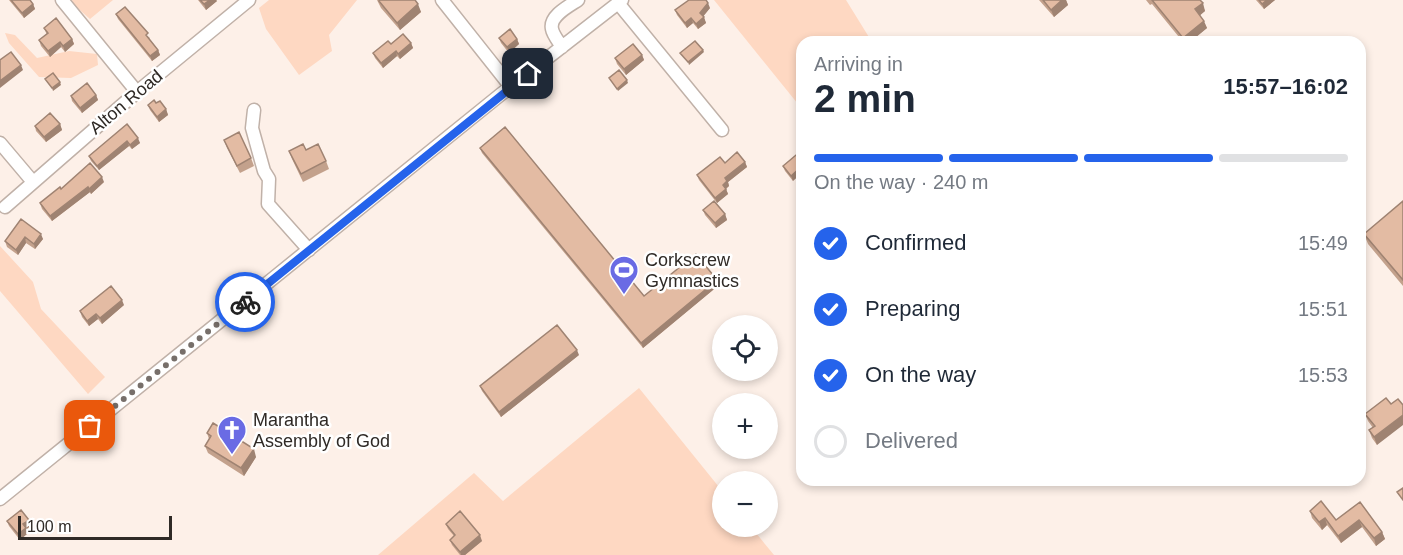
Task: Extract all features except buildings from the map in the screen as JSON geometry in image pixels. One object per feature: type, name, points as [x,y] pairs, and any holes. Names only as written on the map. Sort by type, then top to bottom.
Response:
[{"type":"street","points":[[62,0],[137,93]]},
{"type":"street","points":[[442,0],[511,87]]},
{"type":"street","points":[[562,47],[552,29],[553,22],[556,16],[578,0]]},
{"type":"street","name":"Alton Road","points":[[5,207],[247,1]]},
{"type":"street","points":[[0,499],[615,2],[722,130]]},
{"type":"street","points":[[254,110],[252,128],[264,171],[270,179],[268,204],[309,250]]},
{"type":"street","points":[[0,142],[33,183]]},
{"type":"shaded area","points":[[72,0],[113,0],[90,19],[74,5]]},
{"type":"shaded area","points":[[269,0],[357,0],[329,35],[332,51],[299,75],[266,29],[259,8]]},
{"type":"shaded area","points":[[714,0],[846,0],[868,36],[796,36],[796,102]]},
{"type":"shaded area","points":[[5,33],[15,35],[37,58],[69,51],[97,54],[98,65],[71,78],[39,77],[9,43]]},
{"type":"shaded area","points":[[0,246],[33,282],[41,309],[105,377],[88,394],[0,291]]},
{"type":"shaded area","points":[[639,388],[712,478],[712,537],[759,537],[774,555],[378,555],[474,473],[503,501]]},
{"type":"way so far","points":[[90,426],[245,302]]},
{"type":"place","name":"Corkscrew Gymnastics","points":[[624,296]]},
{"type":"place","name":"Marantha Assembly of God","points":[[232,456]]},
{"type":"route","points":[[245,302],[528,74]]}]
